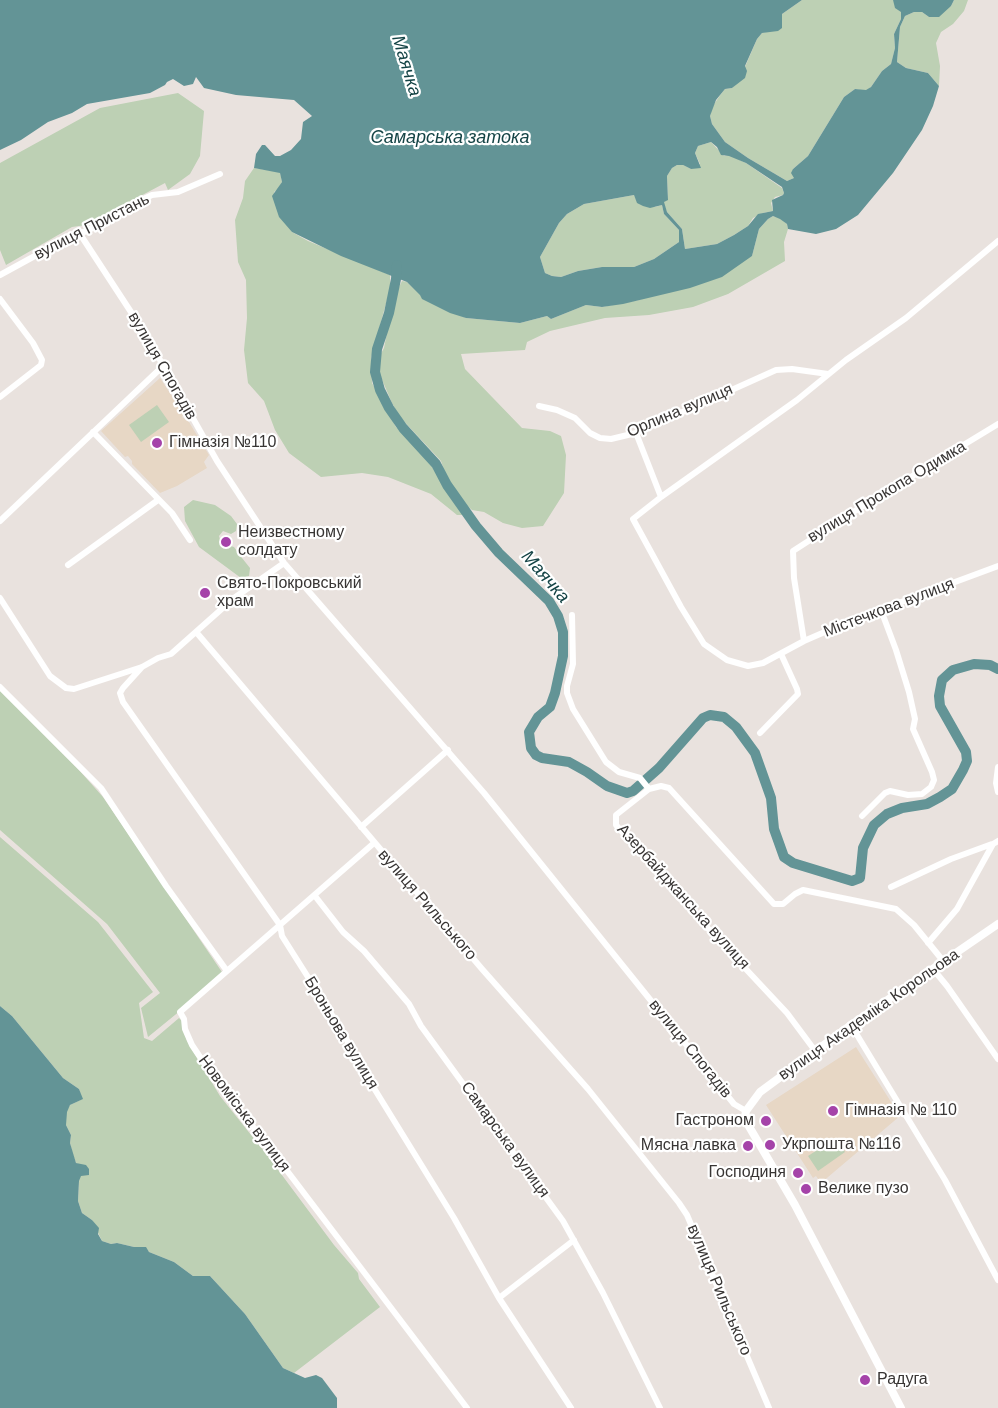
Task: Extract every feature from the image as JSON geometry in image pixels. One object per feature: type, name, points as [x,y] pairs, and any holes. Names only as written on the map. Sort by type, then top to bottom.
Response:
[{"type":"main road","name":"вулиця Академіка Корольова","points":[[746,1111],[760,1092],[851,1025],[998,924]]},
{"type":"main road","name":"вулиця Спогадів","points":[[746,1111],[747,1123],[795,1205],[901,1408]]},
{"type":"street","name":"вулиця Пристань","points":[[0,275],[136,202],[152,195],[178,192],[220,174]]},
{"type":"street","name":"вулиця Спогадів","points":[[80,234],[146,335],[217,461],[284,563],[448,750],[734,1104],[746,1111]]},
{"type":"street","points":[[636,433],[661,497],[797,400],[828,374],[906,318],[998,241]]},
{"type":"street","points":[[0,299],[41,354],[42,362],[0,397]]},
{"type":"street","points":[[0,521],[163,366]]},
{"type":"street","name":"Орлина вулиця","points":[[539,406],[558,410],[575,418],[590,433],[600,438],[611,439],[636,433],[776,370],[792,369],[828,374]]},
{"type":"street","name":"вулиця Прокопа Одимка","points":[[804,641],[793,550],[998,424]]},
{"type":"street","points":[[93,432],[172,513],[190,540]]},
{"type":"street","name":"Містечкова вулиця","points":[[661,497],[633,519],[681,608],[704,644],[727,660],[748,666],[763,663],[804,641],[880,610],[998,566]]},
{"type":"street","points":[[68,565],[158,500]]},
{"type":"street","points":[[0,598],[50,676],[66,688],[74,689],[142,667],[171,654],[234,598],[284,563]]},
{"type":"street","points":[[862,816],[885,793],[891,791],[908,795],[922,794],[931,787],[934,780],[913,729],[915,719],[909,692],[880,610]]},
{"type":"street","points":[[572,615],[573,664],[567,686],[573,709],[606,762],[619,772],[640,778],[648,787],[669,788],[764,896],[774,904],[783,904],[803,890],[896,909],[914,925],[944,962]]},
{"type":"street","name":"вулиця Рильського","points":[[197,633],[360,827],[588,1089],[679,1203],[690,1222],[769,1408]]},
{"type":"street","points":[[760,733],[798,694],[781,654]]},
{"type":"street","name":"Броньова вулиця","points":[[142,667],[120,693],[123,702],[280,925],[282,936],[344,1034],[356,1059],[454,1218],[499,1298],[571,1408]]},
{"type":"street","points":[[0,687],[101,788],[166,886],[227,971],[374,843]]},
{"type":"street","points":[[360,827],[448,750]]},
{"type":"street","points":[[998,767],[996,783],[998,792]]},
{"type":"street","name":"Азербайджанська вулиця","points":[[648,787],[615,815],[616,825],[787,1013],[816,1052]]},
{"type":"street","points":[[928,943],[957,909],[995,842]]},
{"type":"street","points":[[891,887],[951,859],[995,842]]},
{"type":"street","name":"Самарська вулиця","points":[[315,896],[343,932],[364,951],[409,1004],[421,1026],[538,1184],[574,1240],[603,1293],[660,1408]]},
{"type":"street","points":[[933,969],[998,1059]]},
{"type":"street","name":"Новоміська вулиця","points":[[227,971],[180,1012],[192,1045],[214,1078],[266,1143],[466,1408]]},
{"type":"street","points":[[851,1025],[945,1180],[998,1280]]},
{"type":"street","points":[[499,1298],[574,1240]]},
{"type":"shaded area","name":"Гімназія №110","points":[[160,378],[184,414],[182,417],[189,422],[209,455],[204,462],[207,468],[177,486],[160,493],[132,464],[128,456],[125,457],[101,431]]},
{"type":"shaded area","name":"Гімназія № 110","points":[[856,1047],[900,1116],[821,1183],[816,1176],[813,1178],[766,1105]]},
{"type":"green space","points":[[802,0],[893,0],[901,11],[901,19],[894,34],[895,48],[891,64],[882,71],[866,91],[855,89],[844,97],[808,156],[793,169],[794,178],[787,181],[725,142],[712,124],[710,116],[712,107],[725,89],[732,88],[739,81],[757,39],[762,33],[782,27],[782,14]]},
{"type":"green space","points":[[954,0],[968,0],[964,11],[953,24],[941,32],[936,43],[940,66],[939,86],[928,73],[906,68],[897,62],[900,27],[905,16],[914,12],[922,12],[929,17],[951,6]]},
{"type":"green space","points":[[178,93],[204,111],[200,156],[190,174],[168,190],[165,183],[86,225],[72,227],[6,265],[0,250],[0,163],[100,108]]},
{"type":"green space","points":[[711,142],[724,156],[729,155],[746,163],[782,188],[784,193],[775,197],[771,203],[773,211],[753,218],[748,226],[734,235],[717,244],[685,249],[682,229],[667,212],[663,202],[668,199],[667,176],[677,165],[691,169],[700,164],[695,153],[698,146]]},
{"type":"green space","points":[[254,168],[280,172],[282,182],[274,192],[292,232],[308,241],[390,275],[390,289],[371,358],[372,383],[396,427],[424,453],[454,503],[464,515],[457,515],[431,494],[388,477],[362,473],[321,477],[289,453],[275,430],[264,401],[248,383],[244,350],[247,318],[246,280],[238,262],[235,220],[243,198],[245,181]]},
{"type":"green space","points":[[634,195],[636,199],[655,207],[662,205],[664,214],[679,230],[679,242],[654,259],[634,267],[602,267],[578,271],[561,277],[545,273],[540,257],[559,223],[567,214],[584,204]]},
{"type":"green space","points":[[773,216],[787,224],[788,229],[784,242],[785,261],[728,294],[693,307],[649,315],[605,318],[550,331],[527,342],[525,350],[461,354],[465,369],[522,428],[550,431],[561,436],[566,455],[564,493],[543,526],[522,528],[503,523],[484,512],[472,510],[463,502],[447,479],[441,461],[399,416],[392,403],[380,375],[378,359],[384,348],[394,297],[402,281],[407,282],[421,295],[466,318],[520,323],[547,316],[551,319],[586,305],[602,307],[639,300],[752,256],[759,229]]},
{"type":"green space","points":[[157,405],[169,422],[141,442],[129,425]]},
{"type":"green space","points":[[193,500],[215,505],[231,516],[237,524],[236,531],[231,534],[223,531],[219,536],[221,543],[234,547],[250,568],[249,576],[241,578],[199,547],[185,521],[184,507]]},
{"type":"green space","points":[[0,690],[103,797],[224,975],[148,1037],[141,1008],[160,993],[107,924],[0,830]]},
{"type":"green space","points":[[0,837],[98,922],[153,992],[139,1003],[144,1038],[152,1041],[179,1018],[182,1021],[187,1041],[220,1096],[358,1273],[359,1279],[380,1307],[294,1373],[283,1368],[245,1314],[210,1276],[193,1276],[174,1262],[149,1252],[145,1247],[102,1241],[92,1220],[82,1213],[78,1201],[80,1165],[76,1163],[73,1155],[71,1135],[66,1125],[66,1112],[70,1105],[82,1099],[79,1089],[63,1078],[12,1016],[0,1006]]},
{"type":"green space","points":[[836,1138],[845,1152],[818,1171],[808,1156]]},
{"type":"water","name":"Самарська затока","points":[[0,0],[802,0],[782,14],[782,28],[778,31],[762,33],[757,39],[745,66],[747,71],[745,78],[732,88],[725,89],[716,100],[710,116],[712,124],[725,142],[787,181],[794,178],[791,173],[793,169],[808,156],[844,97],[855,89],[866,90],[871,87],[882,71],[891,64],[895,48],[894,34],[901,19],[901,12],[895,8],[893,0],[954,0],[939,17],[929,17],[922,12],[914,12],[905,16],[900,27],[897,62],[906,68],[928,73],[939,86],[922,130],[893,173],[858,215],[836,229],[816,234],[788,229],[787,224],[773,216],[759,229],[752,256],[722,277],[690,288],[623,304],[602,307],[586,305],[551,319],[547,316],[520,323],[466,318],[450,313],[422,299],[407,282],[341,256],[292,232],[279,217],[272,196],[282,182],[280,173],[254,168],[256,154],[262,145],[265,145],[275,156],[280,156],[291,150],[301,139],[303,122],[312,116],[294,100],[236,95],[204,88],[196,77],[193,84],[184,86],[173,79],[150,93],[87,104],[72,113],[48,122],[21,140],[0,150]],"holes":[[[711,142],[721,155],[746,163],[782,187],[784,193],[772,200],[773,211],[758,214],[748,226],[734,235],[717,244],[685,249],[682,229],[667,212],[664,202],[668,200],[667,176],[677,165],[691,169],[701,168],[695,153],[698,146]],[[634,195],[637,203],[643,206],[650,208],[662,205],[664,214],[679,230],[679,242],[654,259],[634,267],[602,267],[578,271],[561,277],[545,273],[540,257],[559,223],[567,214],[584,204]]]},
{"type":"water","points":[[0,1006],[12,1016],[63,1078],[79,1089],[83,1099],[70,1105],[66,1125],[71,1135],[70,1143],[76,1163],[86,1165],[89,1169],[89,1175],[81,1176],[79,1181],[78,1201],[82,1213],[99,1228],[98,1234],[102,1241],[146,1247],[149,1252],[174,1262],[193,1276],[210,1276],[245,1314],[283,1368],[305,1378],[316,1375],[322,1378],[337,1398],[337,1408],[0,1408]]},
{"type":"waterway","name":"Маячка","points":[[397,265],[389,313],[377,349],[375,372],[380,390],[403,428],[436,464],[447,485],[476,526],[499,553],[549,601],[558,616],[563,632],[563,656],[555,693],[550,707],[538,717],[529,732],[531,748],[536,755],[569,762],[607,786],[627,793],[633,791],[659,768],[703,718],[710,715],[724,717],[736,727],[755,753],[771,798],[774,829],[784,857],[793,863],[852,881],[860,878],[863,848],[874,825],[887,814],[902,808],[927,804],[940,797],[952,789],[963,770],[967,761],[966,752],[940,706],[942,680],[953,670],[974,664],[990,665],[998,669]]},
{"type":"place","name":"Гімназія №110","points":[[157,443]]},
{"type":"place","name":"Неизвестному солдату","points":[[226,542]]},
{"type":"place","name":"Свято-Покровський храм","points":[[205,593]]},
{"type":"place","name":"Гімназія № 110","points":[[833,1111]]},
{"type":"place","name":"Гастроном","points":[[766,1121]]},
{"type":"place","name":"Укрпошта №116","points":[[770,1145]]},
{"type":"place","name":"Мясна лавка","points":[[748,1146]]},
{"type":"place","name":"Господиня","points":[[798,1173]]},
{"type":"place","name":"Велике пузо","points":[[806,1189]]},
{"type":"place","name":"Радуга","points":[[865,1380]]}]
